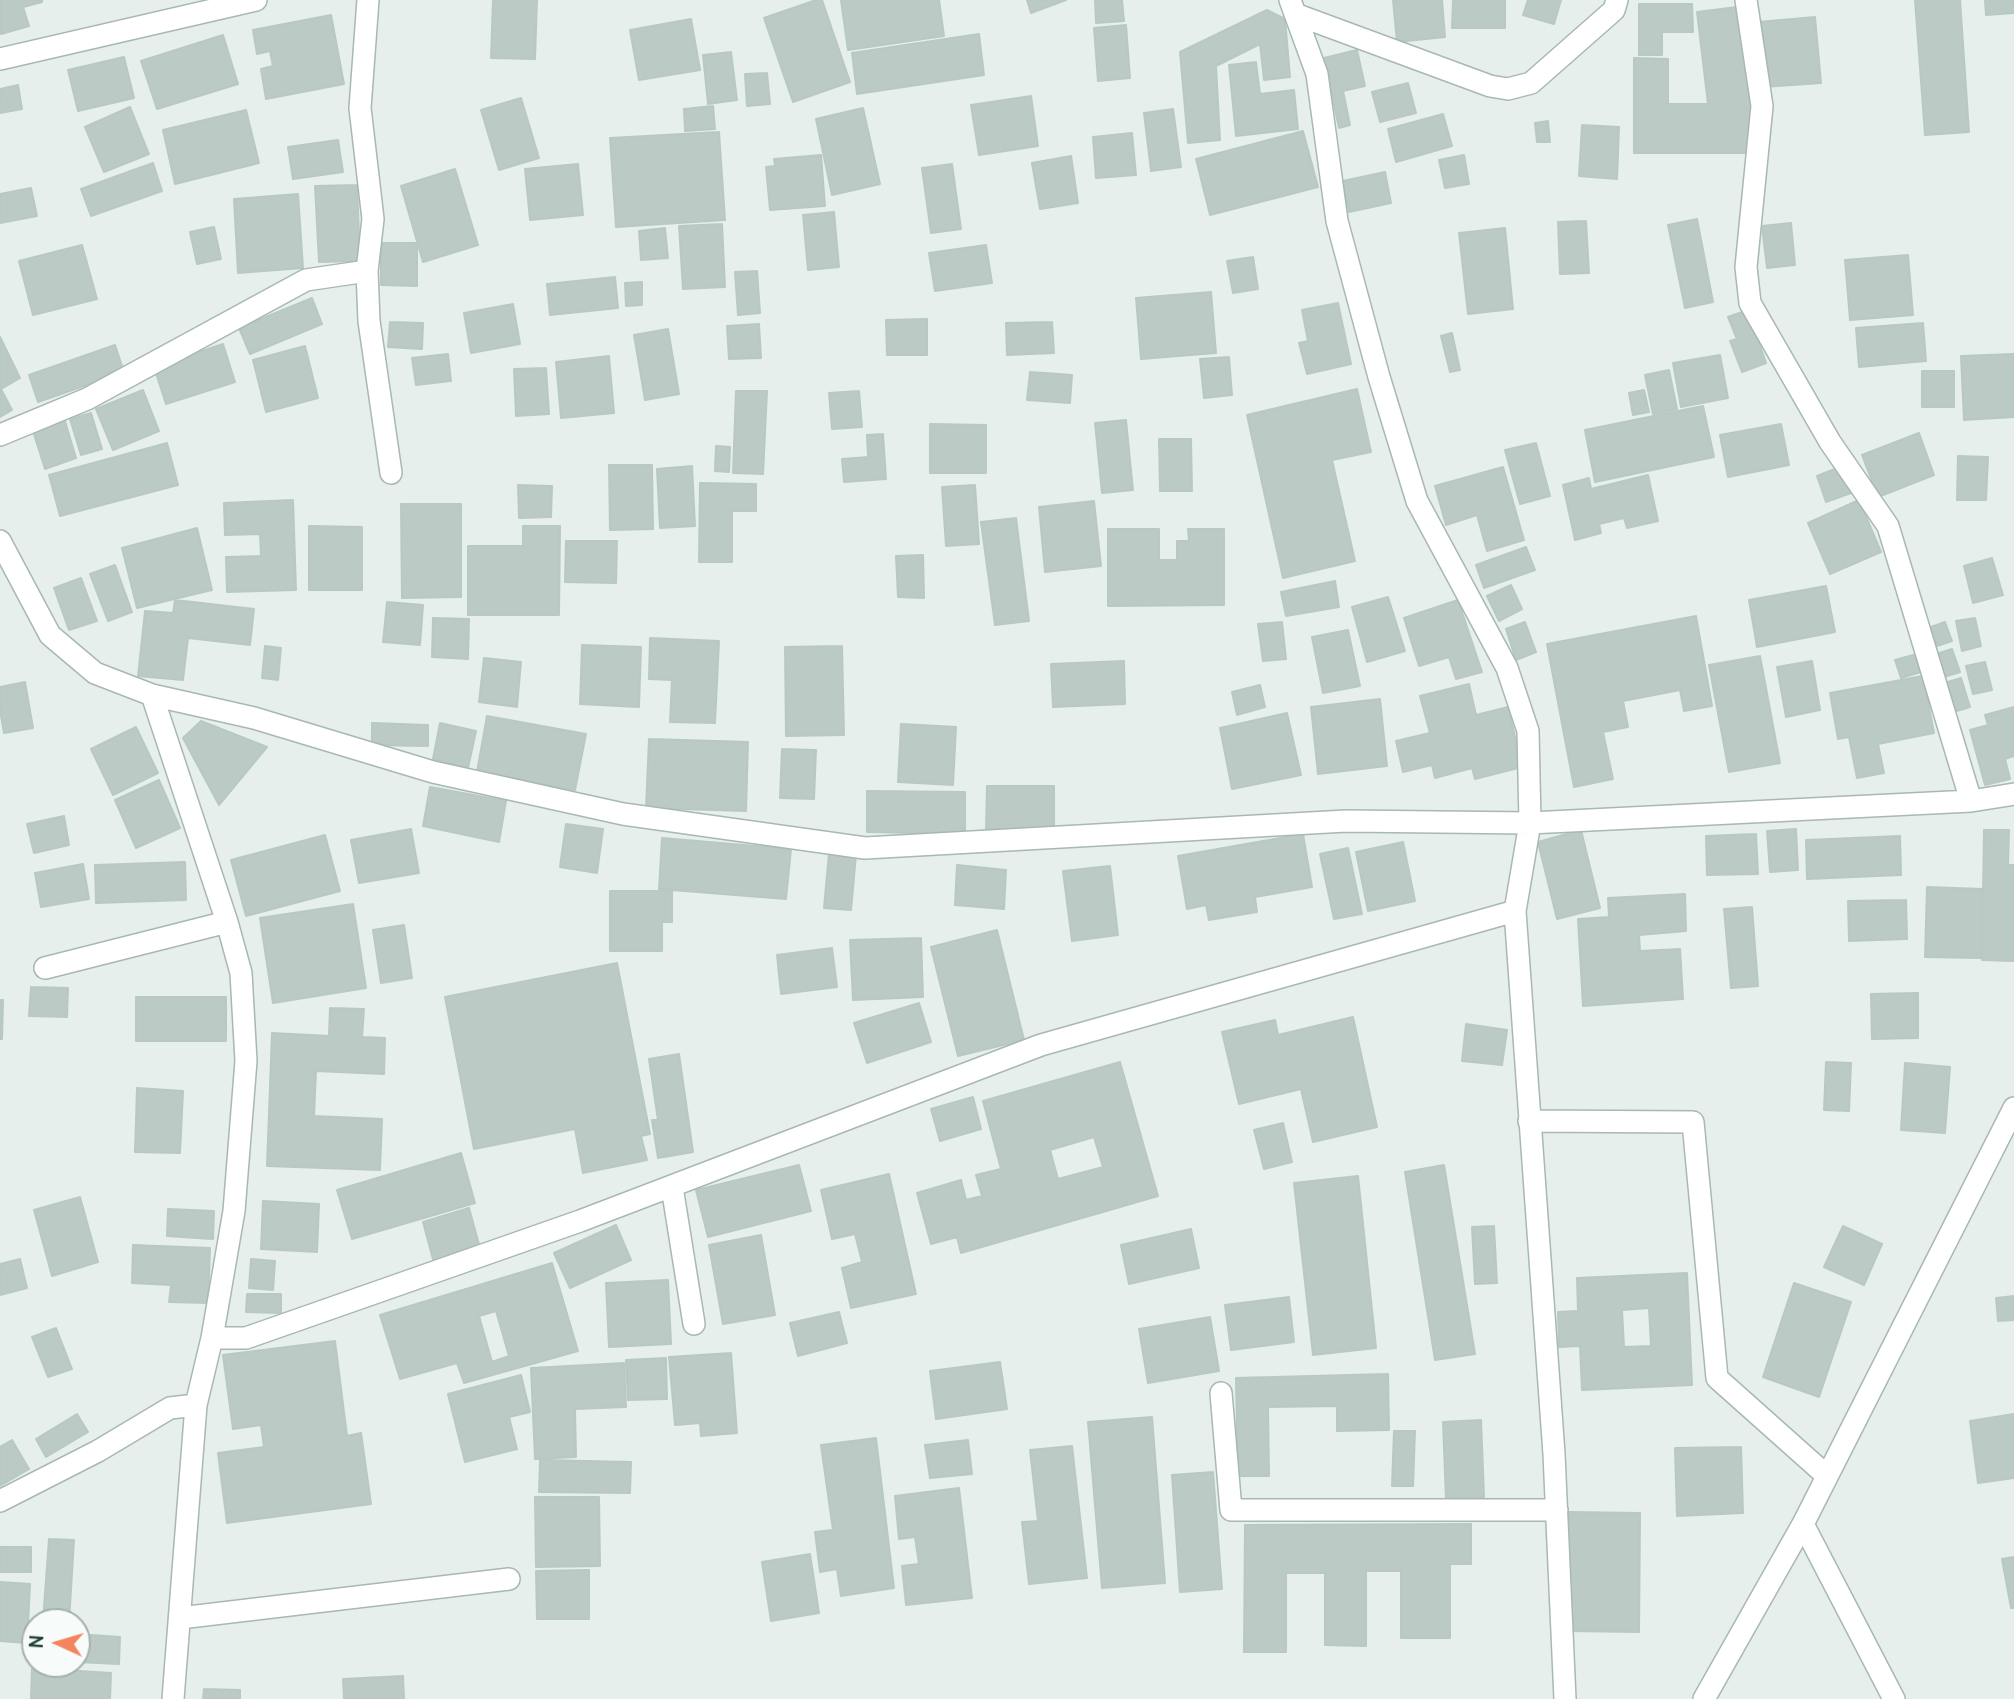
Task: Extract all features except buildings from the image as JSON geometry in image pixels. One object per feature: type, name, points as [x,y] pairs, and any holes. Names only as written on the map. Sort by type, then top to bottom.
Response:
[{"type":"street","points":[[0,59],[256,0]]},
{"type":"street","points":[[368,0],[360,108],[373,219],[368,271],[369,321],[391,473]]},
{"type":"street","points":[[1293,7],[1490,86],[1508,89],[1531,83],[1614,10],[1617,0]]},
{"type":"street","points":[[1746,0],[1762,106],[1746,267],[1750,303],[1830,442],[1888,527],[1971,801]]},
{"type":"street","points":[[1293,7],[1317,74],[1337,221],[1379,377],[1417,501],[1507,668],[1528,731],[1530,823],[1515,911],[1556,1510],[1565,1699]]},
{"type":"street","points":[[0,435],[87,399],[306,280],[368,271]]},
{"type":"street","points":[[0,541],[50,635],[95,673],[152,695],[254,718],[433,772],[623,814],[865,848],[1346,821],[1530,823],[1971,801],[2014,794]]},
{"type":"street","points":[[152,695],[228,922],[241,973],[246,1061],[234,1211],[212,1338],[196,1405],[173,1699]]},
{"type":"street","points":[[212,1338],[246,1338],[567,1226],[1041,1045],[1515,911]]},
{"type":"street","points":[[46,968],[228,922]]},
{"type":"street","points":[[1704,1699],[1803,1524],[2014,1108]]},
{"type":"street","points":[[1529,1121],[1693,1122],[1717,1378],[1827,1476]]},
{"type":"street","points":[[672,1186],[694,1324]]},
{"type":"street","points":[[1221,1393],[1231,1510],[1556,1510]]},
{"type":"street","points":[[0,1501],[98,1451],[170,1408],[196,1405]]},
{"type":"street","points":[[1803,1524],[1894,1699]]},
{"type":"street","points":[[180,1618],[509,1579]]}]
